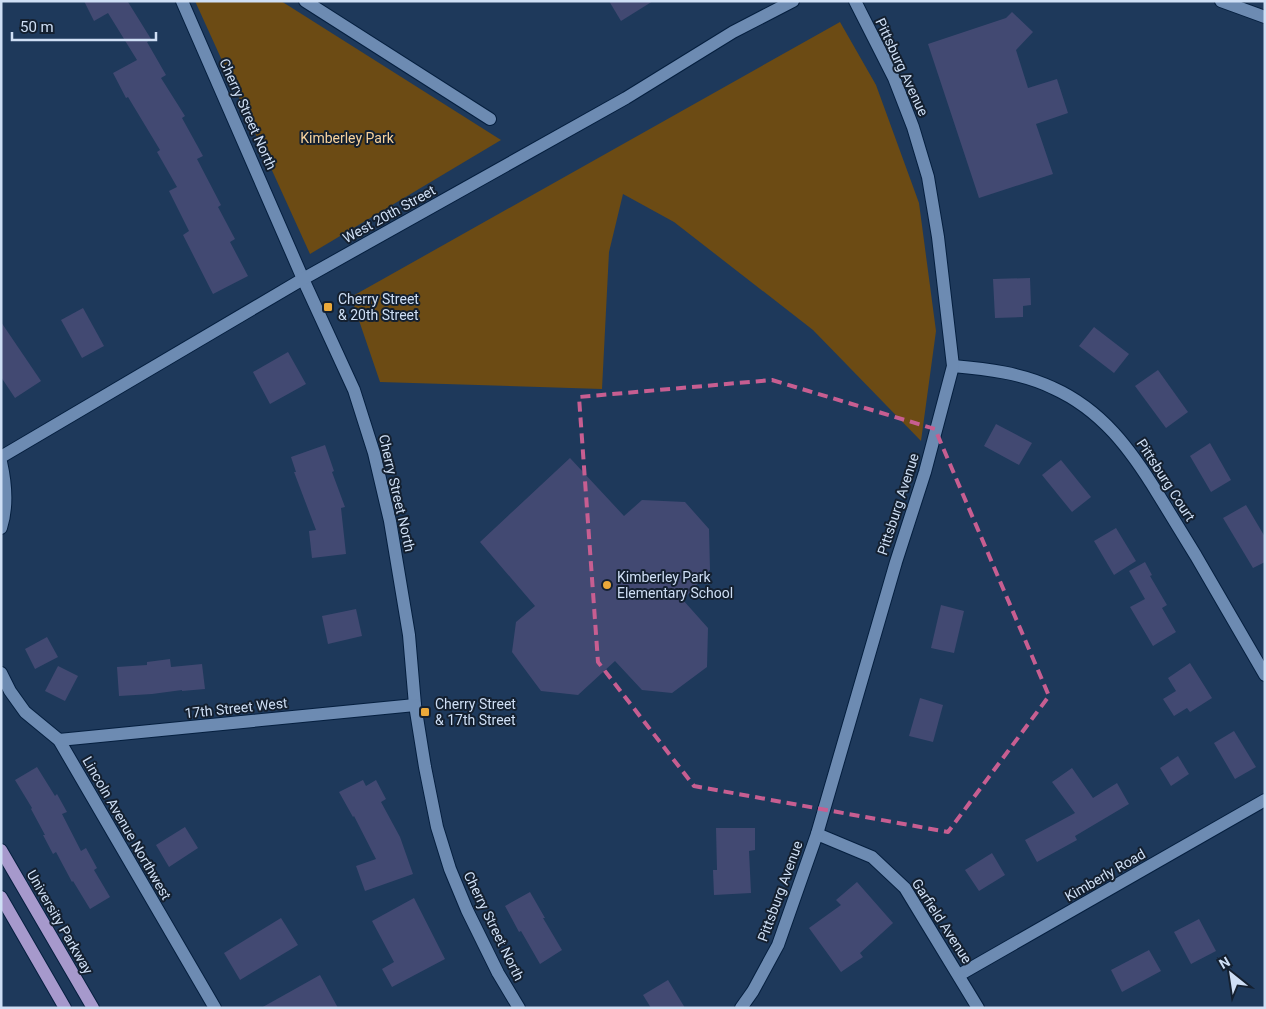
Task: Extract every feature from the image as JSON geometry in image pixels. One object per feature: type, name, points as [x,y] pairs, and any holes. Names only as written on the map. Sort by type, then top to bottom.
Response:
[{"type":"main road","name":"University Parkway","points":[[1,850],[93,1008]]},
{"type":"main road","points":[[1,898],[65,1008]]},
{"type":"street","name":"Cherry Street North","points":[[182,1],[303,279],[354,390],[374,452],[390,521],[410,635],[415,705],[437,828],[466,910],[498,973],[519,1008]]},
{"type":"street","points":[[305,1],[490,118]]},
{"type":"street","name":"West 20th Street","points":[[1,457],[303,279],[626,98],[733,32],[793,1]]},
{"type":"street","name":"Pittsburg Avenue","points":[[741,1008],[753,991],[778,944],[817,834],[896,562],[925,472],[953,366],[938,237],[928,177],[913,127],[894,78],[855,1]]},
{"type":"street","points":[[1222,1],[1265,17]]},
{"type":"street","name":"Pittsburg Court","points":[[953,366],[988,369],[1031,378],[1055,388],[1085,406],[1106,423],[1139,463],[1181,530],[1265,674]]},
{"type":"street","points":[[1,462],[6,504],[1,528]]},
{"type":"street","name":"Lincoln Avenue Northwest","points":[[1,673],[10,691],[25,712],[59,740],[215,1008]]},
{"type":"street","name":"17th Street West","points":[[59,740],[415,705]]},
{"type":"street","name":"Kimberly Road","points":[[959,976],[1265,800]]},
{"type":"street","name":"Garfield Avenue","points":[[817,834],[872,857],[905,888],[978,1008]]},
{"type":"highlighted area","points":[[772,380],[935,429],[1049,696],[948,832],[694,786],[598,662],[579,397]]},
{"type":"green space","name":"Kimberley Park","points":[[195,1],[281,1],[501,140],[310,254]]},
{"type":"green space","points":[[840,22],[876,85],[919,203],[936,331],[921,441],[813,330],[674,222],[623,194],[609,252],[602,389],[380,382],[351,297]]},
{"type":"building","points":[[84,1],[130,1],[128,2],[151,39],[147,42],[166,75],[161,78],[185,116],[182,118],[203,156],[197,159],[221,205],[218,207],[235,239],[230,242],[248,276],[213,294],[183,235],[189,231],[169,191],[177,187],[157,152],[160,150],[128,97],[126,98],[113,73],[137,60],[108,13],[94,21]]},
{"type":"building","points":[[609,1],[653,1],[621,21]]},
{"type":"building","points":[[1012,12],[1033,32],[1016,50],[1028,88],[1057,79],[1068,113],[1036,124],[1053,174],[979,198],[928,44],[1006,18]]},
{"type":"building","points":[[1030,278],[1031,305],[1023,306],[1023,317],[995,318],[993,279]]},
{"type":"building","points":[[83,308],[104,346],[82,358],[61,320]]},
{"type":"building","points":[[1,322],[41,381],[15,398],[1,377]]},
{"type":"building","points":[[1094,327],[1129,354],[1114,373],[1079,346]]},
{"type":"building","points":[[288,352],[306,384],[270,404],[253,372]]},
{"type":"building","points":[[1158,370],[1188,412],[1166,428],[1135,386]]},
{"type":"building","points":[[996,424],[1032,443],[1019,465],[984,446]]},
{"type":"building","points":[[1210,443],[1231,480],[1211,492],[1190,456]]},
{"type":"building","points":[[325,445],[334,471],[332,472],[345,507],[341,508],[346,554],[312,558],[309,531],[316,530],[294,472],[296,472],[291,457]]},
{"type":"building","name":"Kimberley Park Elementary School","points":[[570,458],[624,516],[642,500],[685,502],[709,529],[710,570],[683,600],[708,628],[707,667],[672,693],[642,690],[615,661],[578,695],[541,691],[512,652],[516,622],[535,606],[480,542]]},
{"type":"building","points":[[1061,460],[1091,497],[1072,512],[1042,475]]},
{"type":"building","points":[[1246,505],[1265,537],[1265,562],[1253,568],[1223,518]]},
{"type":"building","points":[[1116,528],[1136,561],[1114,575],[1094,541]]},
{"type":"building","points":[[1145,562],[1152,575],[1150,576],[1167,605],[1162,608],[1176,632],[1153,646],[1130,607],[1145,599],[1129,571]]},
{"type":"building","points":[[941,605],[964,611],[954,653],[931,648]]},
{"type":"building","points":[[356,609],[362,636],[328,644],[322,616]]},
{"type":"building","points":[[47,637],[58,657],[35,669],[25,649]]},
{"type":"building","points":[[170,659],[171,667],[202,664],[205,689],[119,696],[117,667],[147,665],[147,662]]},
{"type":"building","points":[[1190,663],[1212,698],[1190,712],[1187,708],[1174,716],[1163,699],[1176,691],[1168,678]]},
{"type":"building","points":[[58,666],[78,676],[65,701],[45,691]]},
{"type":"building","points":[[920,698],[943,705],[933,742],[909,736]]},
{"type":"building","points":[[1234,731],[1256,767],[1235,779],[1214,743]]},
{"type":"building","points":[[1178,756],[1189,774],[1171,786],[1160,768]]},
{"type":"building","points":[[37,767],[55,796],[57,794],[67,812],[62,814],[81,851],[86,848],[97,868],[94,870],[110,897],[90,909],[72,882],[56,852],[53,854],[32,808],[15,780]]},
{"type":"building","points":[[1072,768],[1093,798],[1117,783],[1129,804],[1075,836],[1077,840],[1037,862],[1025,840],[1075,813],[1052,782]]},
{"type":"building","points":[[363,780],[366,786],[376,780],[386,799],[381,802],[400,837],[413,874],[365,891],[356,866],[376,859],[354,816],[339,792]]},
{"type":"building","points":[[185,827],[198,848],[169,867],[156,845]]},
{"type":"building","points":[[716,828],[755,828],[755,850],[749,851],[751,893],[714,895],[713,870],[717,870]]},
{"type":"building","points":[[992,853],[1005,875],[979,891],[965,870]]},
{"type":"building","points":[[857,882],[893,923],[860,953],[863,957],[841,972],[809,928],[841,905],[836,900]]},
{"type":"building","points":[[530,892],[562,950],[540,964],[505,906]]},
{"type":"building","points":[[414,898],[445,959],[392,987],[382,969],[394,962],[372,921]]},
{"type":"building","points":[[281,918],[298,945],[240,980],[224,953]]},
{"type":"building","points":[[1199,919],[1216,951],[1191,964],[1174,932]]},
{"type":"building","points":[[1149,950],[1161,971],[1122,992],[1111,970]]},
{"type":"building","points":[[320,975],[338,1008],[261,1008]]},
{"type":"building","points":[[668,980],[685,1008],[651,1008],[643,995]]},
{"type":"place","name":"Cherry Street & 20th Street","points":[[328,307]]},
{"type":"place","name":"Kimberley Park Elementary School","points":[[607,585]]},
{"type":"place","name":"Cherry Street & 17th Street","points":[[425,712]]}]
